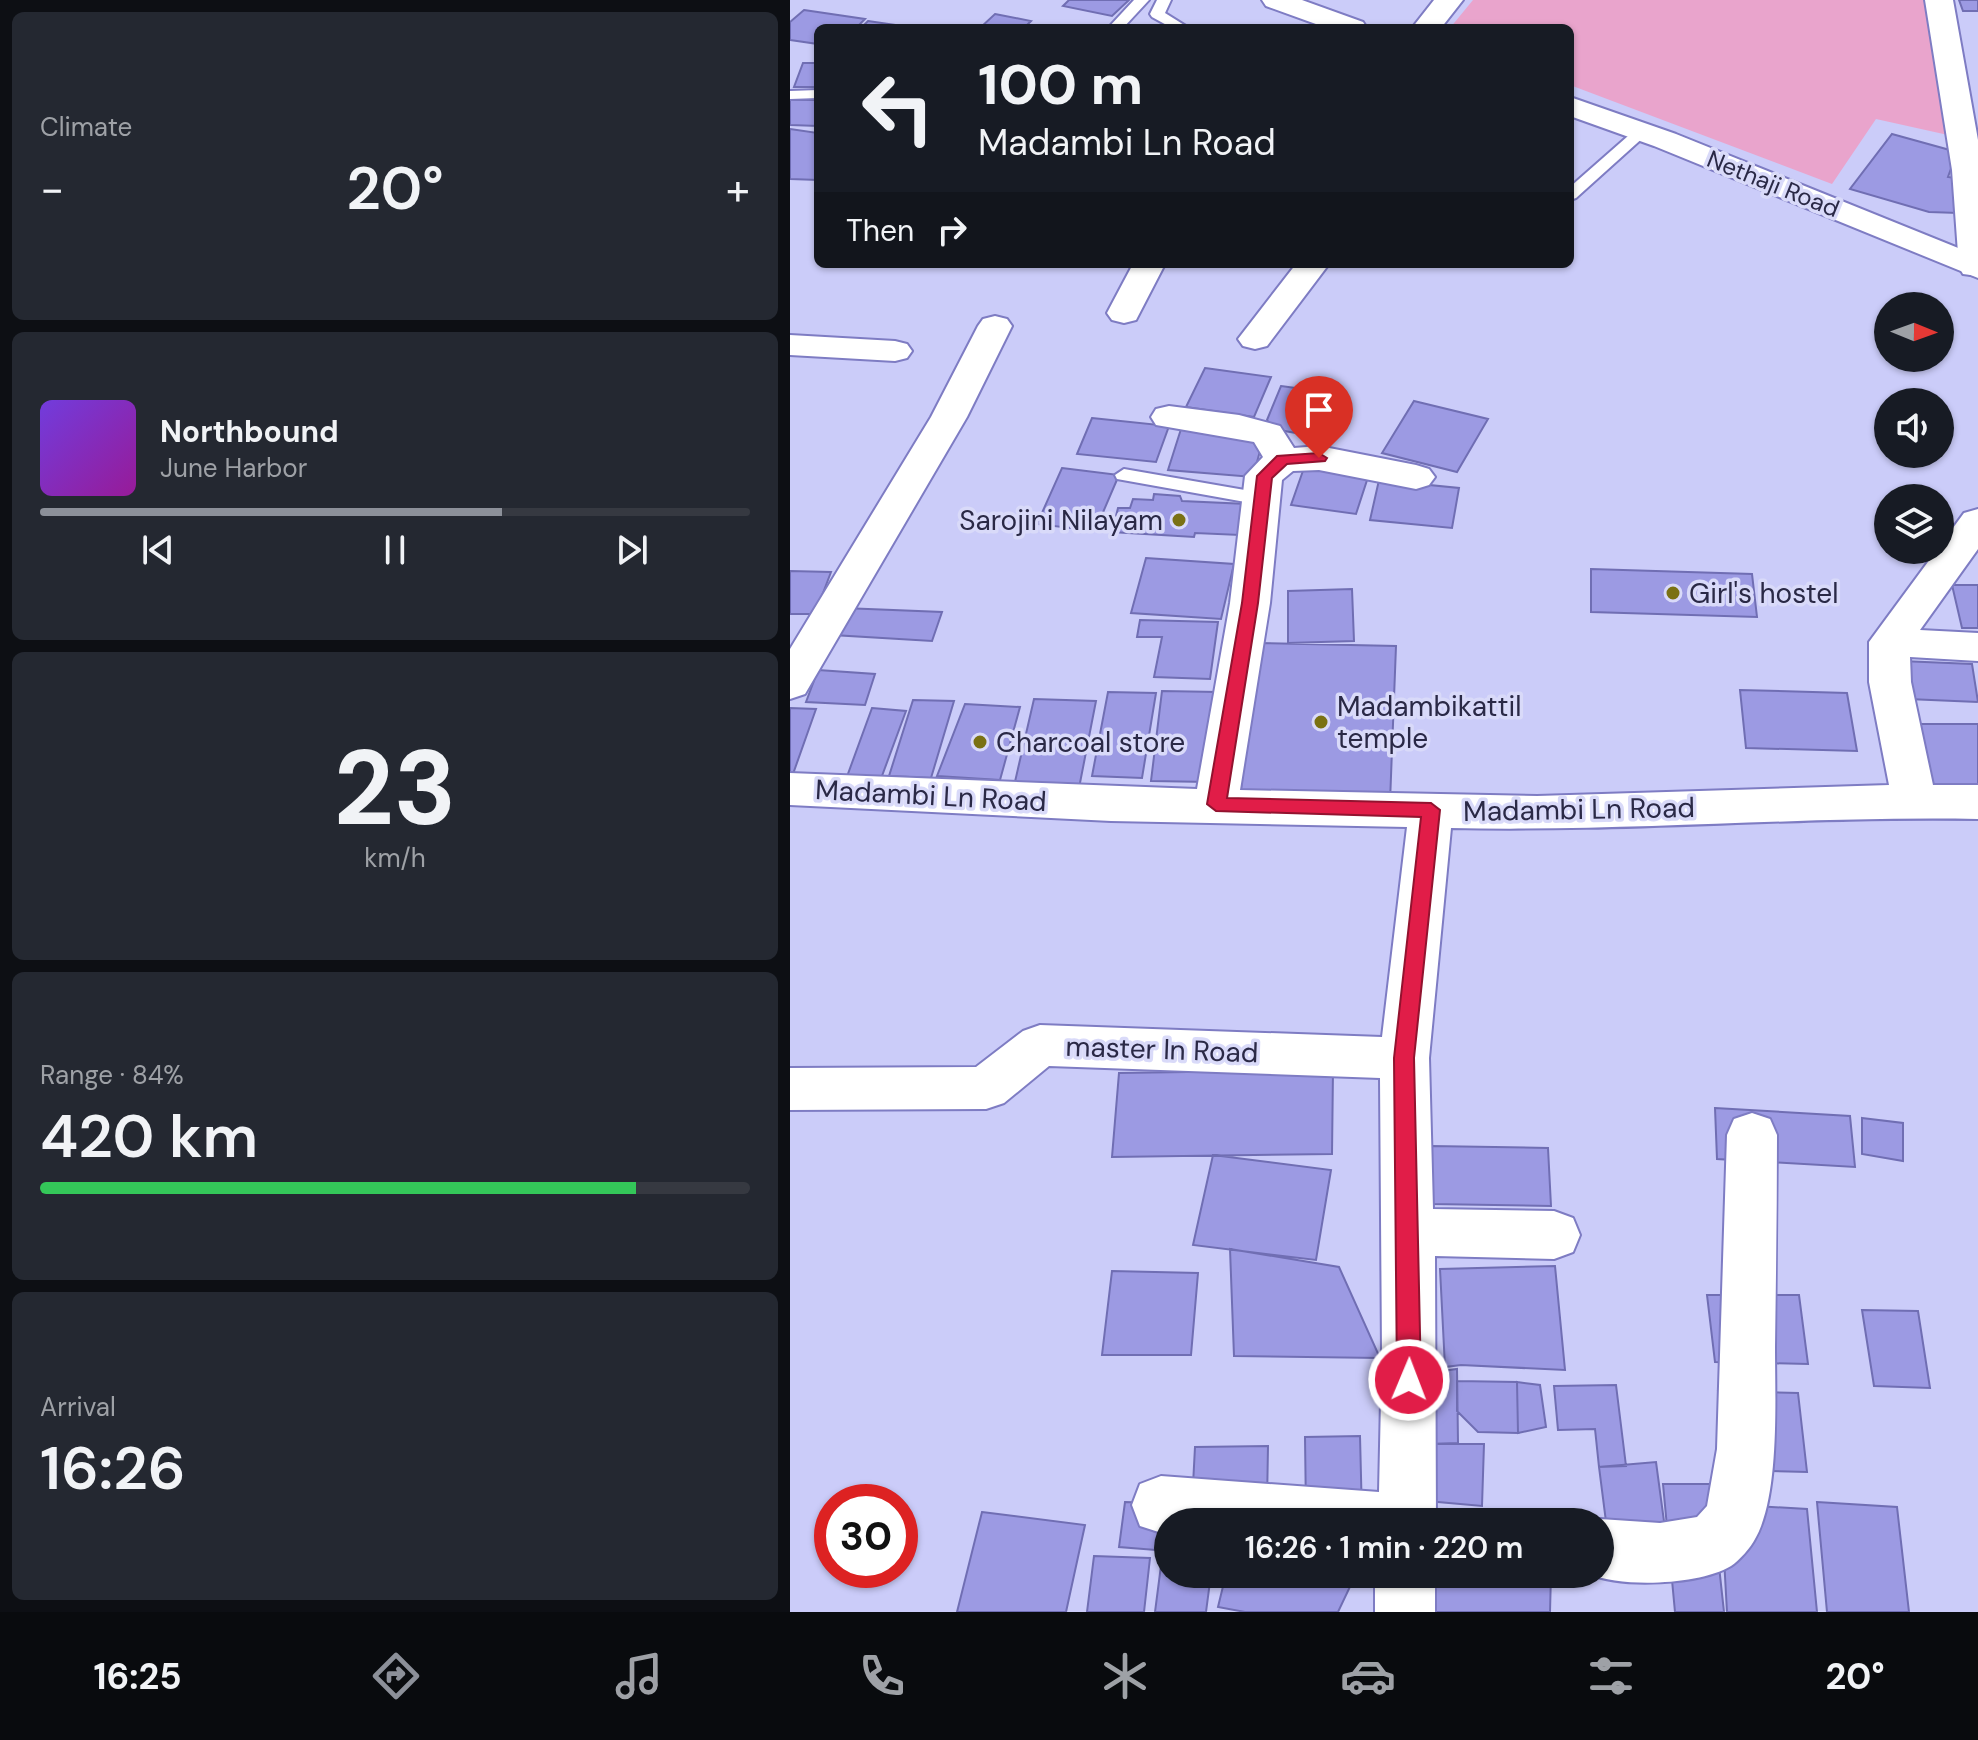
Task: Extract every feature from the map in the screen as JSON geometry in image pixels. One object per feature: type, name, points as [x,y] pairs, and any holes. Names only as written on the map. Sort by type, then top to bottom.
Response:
[{"type":"street","points":[[1276,0],[1332,24]]},
{"type":"street","points":[[1429,24],[1449,0]]},
{"type":"street","name":"Nethaji Road","points":[[1574,107],[1977,267],[1968,170],[1968,104],[1939,0]]},
{"type":"street","points":[[1124,313],[1147,268]]},
{"type":"street","points":[[1255,339],[1310,268]]},
{"type":"street","points":[[790,684],[949,417],[995,326]]},
{"type":"street","points":[[790,345],[895,351]]},
{"type":"street","points":[[1169,417],[1239,426],[1267,434],[1283,460]]},
{"type":"street","points":[[1216,804],[1250,603],[1264,476],[1283,460],[1319,458],[1416,477]]},
{"type":"street","points":[[1914,801],[1890,682],[1889,642],[1978,522]]},
{"type":"street","points":[[1889,642],[1978,647]]},
{"type":"street","name":"Madambi Ln Road","points":[[790,789],[1111,804],[1537,813],[1914,801],[1978,802]]},
{"type":"street","points":[[1407,1508],[1408,1232],[1404,1058],[1431,810]]},
{"type":"street","name":"master ln Road","points":[[790,1089],[986,1088],[1040,1045],[1404,1058]]},
{"type":"street","points":[[1614,1550],[1660,1553],[1712,1544],[1734,1520],[1746,1449],[1752,1135]]},
{"type":"street","points":[[1408,1232],[1554,1235]]},
{"type":"street","points":[[1161,1505],[1201,1508]]},
{"type":"street","points":[[1405,1588],[1405,1612]]},
{"type":"lane","points":[[1119,24],[1142,0]]},
{"type":"lane","points":[[1164,0],[1157,14],[1175,24]]},
{"type":"lane","points":[[790,95],[814,94]]},
{"type":"lane","points":[[1574,191],[1641,132]]},
{"type":"lane","points":[[1124,475],[1262,499]]},
{"type":"shaded area","points":[[1473,0],[1927,0],[1948,135],[1876,119],[1832,184],[1574,87],[1574,24],[1453,24]]},
{"type":"building","points":[[1069,0],[1129,0],[1112,16],[1063,6]]},
{"type":"building","points":[[1959,0],[1978,0],[1978,11],[1963,11]]},
{"type":"building","points":[[804,10],[865,19],[860,24],[814,24],[814,43],[790,40],[790,22]]},
{"type":"building","points":[[995,14],[1031,21],[1028,24],[984,24]]},
{"type":"building","points":[[803,63],[814,63],[814,87],[794,87]]},
{"type":"building","points":[[790,100],[814,100],[814,126],[790,125]]},
{"type":"building","points":[[790,129],[814,132],[814,180],[790,179]]},
{"type":"building","points":[[1892,134],[1957,152],[1948,177],[1961,179],[1958,213],[1929,212],[1850,189]]},
{"type":"building","points":[[1205,368],[1271,377],[1254,417],[1186,407]]},
{"type":"building","points":[[1281,386],[1347,395],[1333,432],[1319,437],[1273,429],[1267,420]]},
{"type":"building","points":[[1414,401],[1488,419],[1457,472],[1382,453]]},
{"type":"building","points":[[1092,418],[1169,426],[1156,462],[1077,454]]},
{"type":"building","points":[[1181,429],[1264,436],[1253,477],[1168,470]]},
{"type":"building","points":[[1305,465],[1369,474],[1356,514],[1291,505]]},
{"type":"building","points":[[1062,468],[1119,475],[1095,531],[1037,524]]},
{"type":"building","points":[[1379,480],[1459,488],[1452,528],[1370,520]]},
{"type":"building","name":"Sarojini Nilayam","points":[[1154,494],[1180,496],[1182,501],[1247,504],[1240,535],[1195,533],[1194,537],[1112,532],[1118,508],[1130,508],[1133,499],[1153,500]]},
{"type":"building","points":[[1146,558],[1234,564],[1221,619],[1131,613]]},
{"type":"building","name":"Girl's hostel","points":[[1591,569],[1752,574],[1757,617],[1591,612]]},
{"type":"building","points":[[790,571],[831,572],[815,614],[790,614]]},
{"type":"building","points":[[1952,585],[1978,585],[1978,628],[1962,628]]},
{"type":"building","points":[[1352,589],[1354,641],[1288,643],[1288,591]]},
{"type":"building","points":[[843,608],[942,612],[932,641],[833,635]]},
{"type":"building","points":[[1140,620],[1218,622],[1210,679],[1154,677],[1162,637],[1137,637]]},
{"type":"building","name":"Madambikattil temple","points":[[1257,643],[1396,646],[1390,802],[1240,798]]},
{"type":"building","points":[[1901,661],[1972,664],[1978,702],[1908,699]]},
{"type":"building","points":[[818,670],[875,674],[865,705],[806,702]]},
{"type":"building","points":[[1740,690],[1847,693],[1857,751],[1746,748]]},
{"type":"building","points":[[1162,691],[1218,692],[1209,782],[1151,781]]},
{"type":"building","points":[[1108,692],[1156,693],[1142,778],[1092,776]]},
{"type":"building","points":[[1034,699],[1096,701],[1079,788],[1014,786]]},
{"type":"building","points":[[913,700],[954,701],[931,778],[889,776]]},
{"type":"building","name":"Charcoal store","points":[[965,704],[1020,707],[1000,780],[937,776]]},
{"type":"building","points":[[790,708],[816,709],[793,774],[790,774]]},
{"type":"building","points":[[872,708],[906,711],[879,784],[845,782]]},
{"type":"building","points":[[1912,724],[1978,724],[1978,793],[1926,791]]},
{"type":"building","points":[[1333,1070],[1332,1154],[1112,1157],[1119,1073]]},
{"type":"building","points":[[1715,1108],[1850,1116],[1855,1167],[1717,1159]]},
{"type":"building","points":[[1862,1118],[1903,1123],[1903,1161],[1862,1154]]},
{"type":"building","points":[[1431,1146],[1548,1148],[1551,1206],[1431,1204]]},
{"type":"building","points":[[1213,1155],[1331,1170],[1316,1260],[1193,1245]]},
{"type":"building","points":[[1230,1249],[1339,1267],[1380,1358],[1234,1356]]},
{"type":"building","points":[[1555,1266],[1565,1370],[1445,1367],[1440,1269]]},
{"type":"building","points":[[1112,1271],[1198,1273],[1191,1355],[1102,1355]]},
{"type":"building","points":[[1707,1295],[1799,1295],[1808,1364],[1715,1362]]},
{"type":"building","points":[[1862,1310],[1918,1311],[1930,1388],[1874,1386]]},
{"type":"building","points":[[1457,1369],[1458,1443],[1427,1444],[1420,1374]]},
{"type":"building","points":[[1457,1381],[1517,1382],[1518,1433],[1478,1432],[1457,1411]]},
{"type":"building","points":[[1517,1382],[1540,1385],[1546,1427],[1518,1433]]},
{"type":"building","points":[[1616,1385],[1626,1466],[1599,1467],[1595,1429],[1558,1430],[1554,1386]]},
{"type":"building","points":[[1718,1391],[1798,1393],[1807,1472],[1726,1470]]},
{"type":"building","points":[[1360,1436],[1362,1508],[1306,1508],[1305,1437]]},
{"type":"building","points":[[1427,1444],[1484,1444],[1482,1506],[1427,1501]]},
{"type":"building","points":[[1268,1446],[1267,1503],[1192,1504],[1195,1447]]},
{"type":"building","points":[[1656,1462],[1668,1551],[1614,1553],[1614,1508],[1604,1508],[1599,1467]]},
{"type":"building","points":[[1663,1484],[1710,1484],[1724,1612],[1675,1612]]},
{"type":"building","points":[[1125,1502],[1192,1504],[1200,1508],[1154,1508],[1154,1550],[1119,1547]]},
{"type":"building","points":[[1817,1502],[1897,1507],[1909,1612],[1827,1612]]},
{"type":"building","points":[[1721,1504],[1807,1509],[1817,1612],[1727,1612]]},
{"type":"building","points":[[982,1512],[1085,1525],[1066,1612],[957,1612]]},
{"type":"building","points":[[1094,1556],[1150,1558],[1144,1612],[1087,1612]]},
{"type":"building","points":[[1158,1588],[1209,1588],[1206,1612],[1155,1612]]},
{"type":"building","points":[[1223,1588],[1349,1588],[1338,1612],[1245,1612],[1218,1607]]},
{"type":"building","points":[[1420,1588],[1551,1588],[1550,1612],[1418,1612]]},
{"type":"place","name":"Sarojini Nilayam","points":[[1179,520]]},
{"type":"place","name":"Girl's hostel","points":[[1673,593]]},
{"type":"place","name":"Madambikattil temple","points":[[1321,722]]},
{"type":"place","name":"Charcoal store","points":[[980,742]]},
{"type":"route","points":[[1319,458],[1283,460],[1264,476],[1250,603],[1216,804],[1431,810],[1404,1058],[1409,1380]]}]
